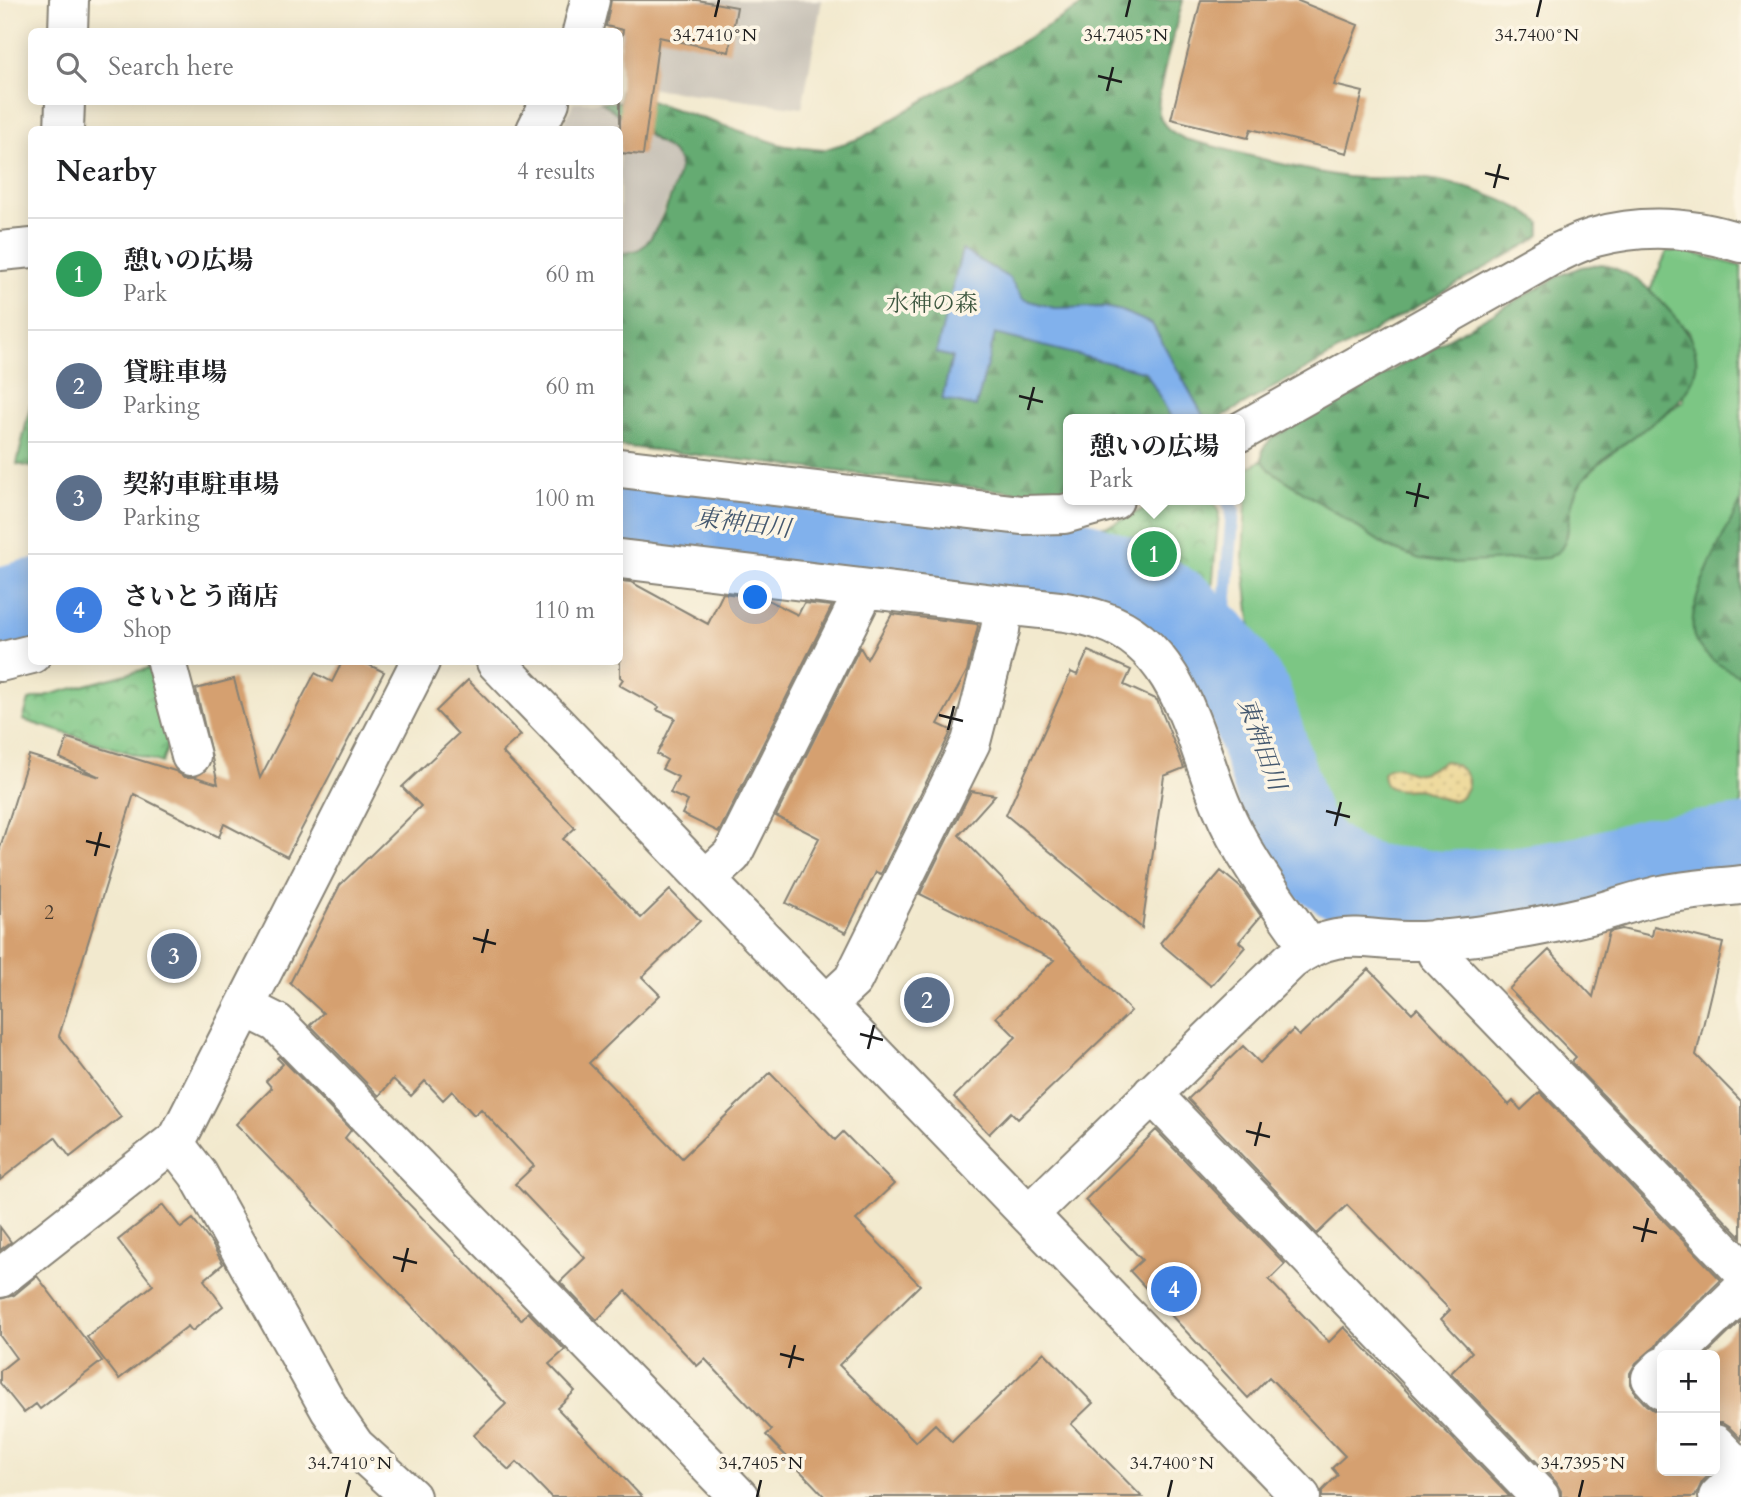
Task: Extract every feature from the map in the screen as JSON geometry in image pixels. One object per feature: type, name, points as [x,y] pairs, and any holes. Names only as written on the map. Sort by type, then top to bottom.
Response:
[{"type":"street","points":[[68,28],[69,0]]},
{"type":"street","points":[[583,28],[590,0]]},
{"type":"street","points":[[64,126],[65,105]]},
{"type":"street","points":[[538,126],[548,105]]},
{"type":"street","points":[[1245,429],[1551,256],[1594,237],[1640,228],[1688,229],[1741,243]]},
{"type":"street","points":[[0,251],[28,248]]},
{"type":"street","points":[[623,468],[1021,515],[1063,514],[1096,505]]},
{"type":"street","points":[[623,559],[1070,612],[1105,621],[1137,639],[1162,665],[1181,696],[1235,834],[1258,875],[1309,947]]},
{"type":"street","points":[[706,879],[732,855],[865,589]]},
{"type":"street","points":[[827,1004],[853,980],[971,742],[1000,630],[1003,605]]},
{"type":"street","points":[[0,662],[28,655]]},
{"type":"street","points":[[167,665],[191,755]]},
{"type":"street","points":[[0,1278],[178,1138],[418,665]]},
{"type":"street","points":[[499,665],[1301,1497]]},
{"type":"street","points":[[1029,1214],[1290,961],[1309,947],[1332,938],[1356,936],[1397,941],[1519,930],[1661,896],[1741,885]]},
{"type":"street","points":[[1436,939],[1437,954],[1741,1269]]},
{"type":"street","points":[[244,1007],[277,1023],[739,1497]]},
{"type":"street","points":[[1152,1094],[1540,1497]]},
{"type":"street","points":[[174,1143],[198,1174],[330,1410],[355,1446],[411,1497]]},
{"type":"street","points":[[1680,1350],[1741,1291]]},
{"type":"street","points":[[1718,1497],[1741,1473],[1720,1450]]},
{"type":"shaded area","points":[[612,0],[822,0],[802,108],[623,84],[623,28],[606,28]]},
{"type":"shaded area","points":[[572,105],[605,105],[672,152],[680,162],[678,176],[653,234],[641,248],[623,252],[623,126],[562,126]]},
{"type":"green space","name":"水神の森","points":[[1091,0],[1183,0],[1163,75],[1159,103],[1163,122],[1181,137],[1322,173],[1360,178],[1416,178],[1464,187],[1499,199],[1529,215],[1540,223],[1540,235],[1227,414],[1063,414],[1063,490],[1022,493],[623,446],[623,253],[641,248],[654,232],[671,195],[680,162],[672,152],[605,105],[623,105],[623,92],[785,146],[823,150],[861,138]]},
{"type":"green space","points":[[1667,251],[1685,251],[1741,266],[1741,827],[1662,837],[1556,863],[1497,870],[1404,870],[1376,865],[1347,855],[1330,842],[1311,819],[1251,629],[1243,557],[1248,468],[1262,460],[1270,470],[1388,547],[1420,559],[1567,536],[1573,499],[1584,478],[1609,455],[1683,401],[1690,333],[1650,290]]},
{"type":"green space","points":[[1602,264],[1636,279],[1678,320],[1694,347],[1696,370],[1687,390],[1671,408],[1605,458],[1584,479],[1573,499],[1565,541],[1554,554],[1547,558],[1452,563],[1420,559],[1388,547],[1270,470],[1262,460],[1263,448],[1272,438],[1561,275],[1581,267]]},
{"type":"green space","points":[[28,416],[28,466],[17,464]]},
{"type":"green space","points":[[1741,501],[1741,677],[1718,664],[1698,645],[1693,631],[1693,614],[1706,573]]},
{"type":"green space","points":[[1152,505],[1215,505],[1219,513],[1209,623],[1185,600],[1135,568],[1052,539],[1112,524]]},
{"type":"green space","points":[[153,667],[171,736],[162,763],[23,720],[29,700]]},
{"type":"sand","points":[[1446,761],[1460,768],[1467,776],[1468,785],[1463,795],[1457,799],[1444,799],[1417,789],[1393,789],[1387,786],[1385,781],[1383,773],[1392,767],[1420,773]]},
{"type":"water","points":[[962,250],[1009,278],[1023,299],[1054,308],[1104,307],[1122,311],[1152,324],[1202,414],[1169,414],[1146,372],[995,334],[976,407],[942,399],[952,357],[936,353]]},
{"type":"building","points":[[611,0],[697,0],[737,7],[729,52],[659,37],[643,155],[623,153],[620,105],[623,105],[623,28],[606,26]]},
{"type":"building","points":[[1201,0],[1296,0],[1358,25],[1334,85],[1363,92],[1347,153],[1251,129],[1248,138],[1171,119]]},
{"type":"building","points":[[623,581],[631,582],[708,624],[723,593],[766,599],[798,615],[804,603],[832,606],[719,832],[682,814],[688,801],[670,793],[678,777],[662,769],[667,760],[657,754],[675,718],[657,710],[659,707],[619,685],[623,679],[620,677],[620,665],[623,665]]},
{"type":"building","points":[[892,614],[978,626],[967,671],[938,724],[951,730],[950,734],[881,874],[876,872],[846,933],[786,903],[819,838],[776,816],[860,647],[867,659]]},
{"type":"building","points":[[1088,651],[1131,670],[1124,685],[1157,700],[1184,768],[1164,776],[1142,928],[1006,815],[1071,672],[1077,675]]},
{"type":"building","points":[[340,665],[369,665],[384,672],[287,857],[224,824],[219,837],[134,794],[59,1036],[121,1117],[70,1157],[55,1137],[0,1180],[0,848],[29,755],[100,777],[60,758],[68,738],[175,771],[185,777],[196,777],[218,784],[196,689],[234,679],[260,778],[315,673],[332,682]]},
{"type":"building","points":[[468,680],[521,735],[502,752],[575,828],[563,839],[641,918],[670,890],[700,921],[642,977],[660,995],[589,1063],[682,1158],[770,1073],[835,1140],[843,1132],[894,1184],[856,1220],[920,1285],[839,1365],[916,1442],[935,1424],[952,1442],[1044,1352],[1093,1403],[1071,1424],[1142,1497],[825,1497],[766,1435],[772,1430],[705,1359],[697,1366],[626,1291],[597,1320],[560,1282],[585,1258],[515,1184],[534,1166],[481,1109],[474,1115],[452,1091],[443,1100],[425,1081],[411,1096],[393,1079],[379,1096],[310,1025],[323,1013],[290,983],[340,885],[421,806],[402,787],[458,734],[436,711]]},
{"type":"building","points":[[971,791],[995,795],[959,835],[1131,1011],[1018,1119],[1011,1112],[989,1134],[954,1097],[1016,1037],[996,1017],[1054,960],[920,894]]},
{"type":"building","points":[[1221,871],[1241,888],[1261,916],[1239,942],[1245,947],[1211,986],[1160,943]]},
{"type":"building","points":[[1654,926],[1723,943],[1696,1055],[1741,1101],[1741,1237],[1571,1062],[1576,1057],[1509,989],[1549,950],[1593,997],[1609,932],[1622,929],[1652,936]]},
{"type":"building","points":[[1369,969],[1412,1013],[1417,1008],[1509,1105],[1513,1101],[1521,1110],[1540,1092],[1721,1280],[1636,1363],[1630,1373],[1630,1384],[1635,1393],[1646,1405],[1657,1411],[1657,1476],[1708,1476],[1695,1497],[1561,1497],[1556,1482],[1451,1373],[1472,1352],[1441,1319],[1450,1310],[1347,1205],[1317,1234],[1188,1099],[1243,1046],[1260,1063],[1293,1030],[1299,1036]]},
{"type":"building","points":[[279,1056],[351,1130],[345,1138],[521,1320],[528,1312],[565,1350],[549,1364],[575,1391],[557,1408],[642,1497],[551,1497],[517,1462],[509,1470],[481,1444],[474,1435],[506,1404],[236,1124],[272,1088],[266,1081],[283,1064],[277,1058]]},
{"type":"building","points":[[1156,1130],[1285,1264],[1269,1280],[1329,1342],[1344,1327],[1510,1497],[1322,1497],[1322,1491],[1338,1475],[1332,1468],[1345,1456],[1269,1377],[1248,1398],[1130,1271],[1142,1260],[1085,1200]]},
{"type":"building","points":[[163,1205],[181,1228],[193,1219],[212,1244],[223,1264],[204,1280],[223,1306],[192,1331],[188,1326],[119,1379],[87,1337],[153,1285],[118,1240]]},
{"type":"building","points":[[0,1227],[11,1242],[0,1250]]},
{"type":"building","points":[[37,1276],[102,1361],[40,1409],[36,1404],[24,1413],[0,1383],[0,1371],[16,1358],[0,1336],[0,1299],[14,1295]]},
{"type":"building","points":[[1741,1321],[1741,1439],[1720,1423],[1720,1350],[1711,1350]]},
{"type":"waterway","points":[[1221,656],[1233,510],[1230,505]]},
{"type":"waterway","name":"東神田川","points":[[623,509],[1075,562],[1128,581],[1177,611],[1217,651],[1249,698],[1292,830],[1313,857],[1342,877],[1375,888],[1445,894],[1515,890],[1585,879],[1653,860],[1741,848]]},
{"type":"waterway","name":"東神田川","points":[[0,611],[28,603]]},
{"type":"place","name":"憩いの広場","points":[[1154,554]]},
{"type":"place","name":"契約車駐車場","points":[[174,956]]},
{"type":"place","name":"貸駐車場","points":[[927,1000]]},
{"type":"place","name":"さいとう商店","points":[[1174,1289]]}]
